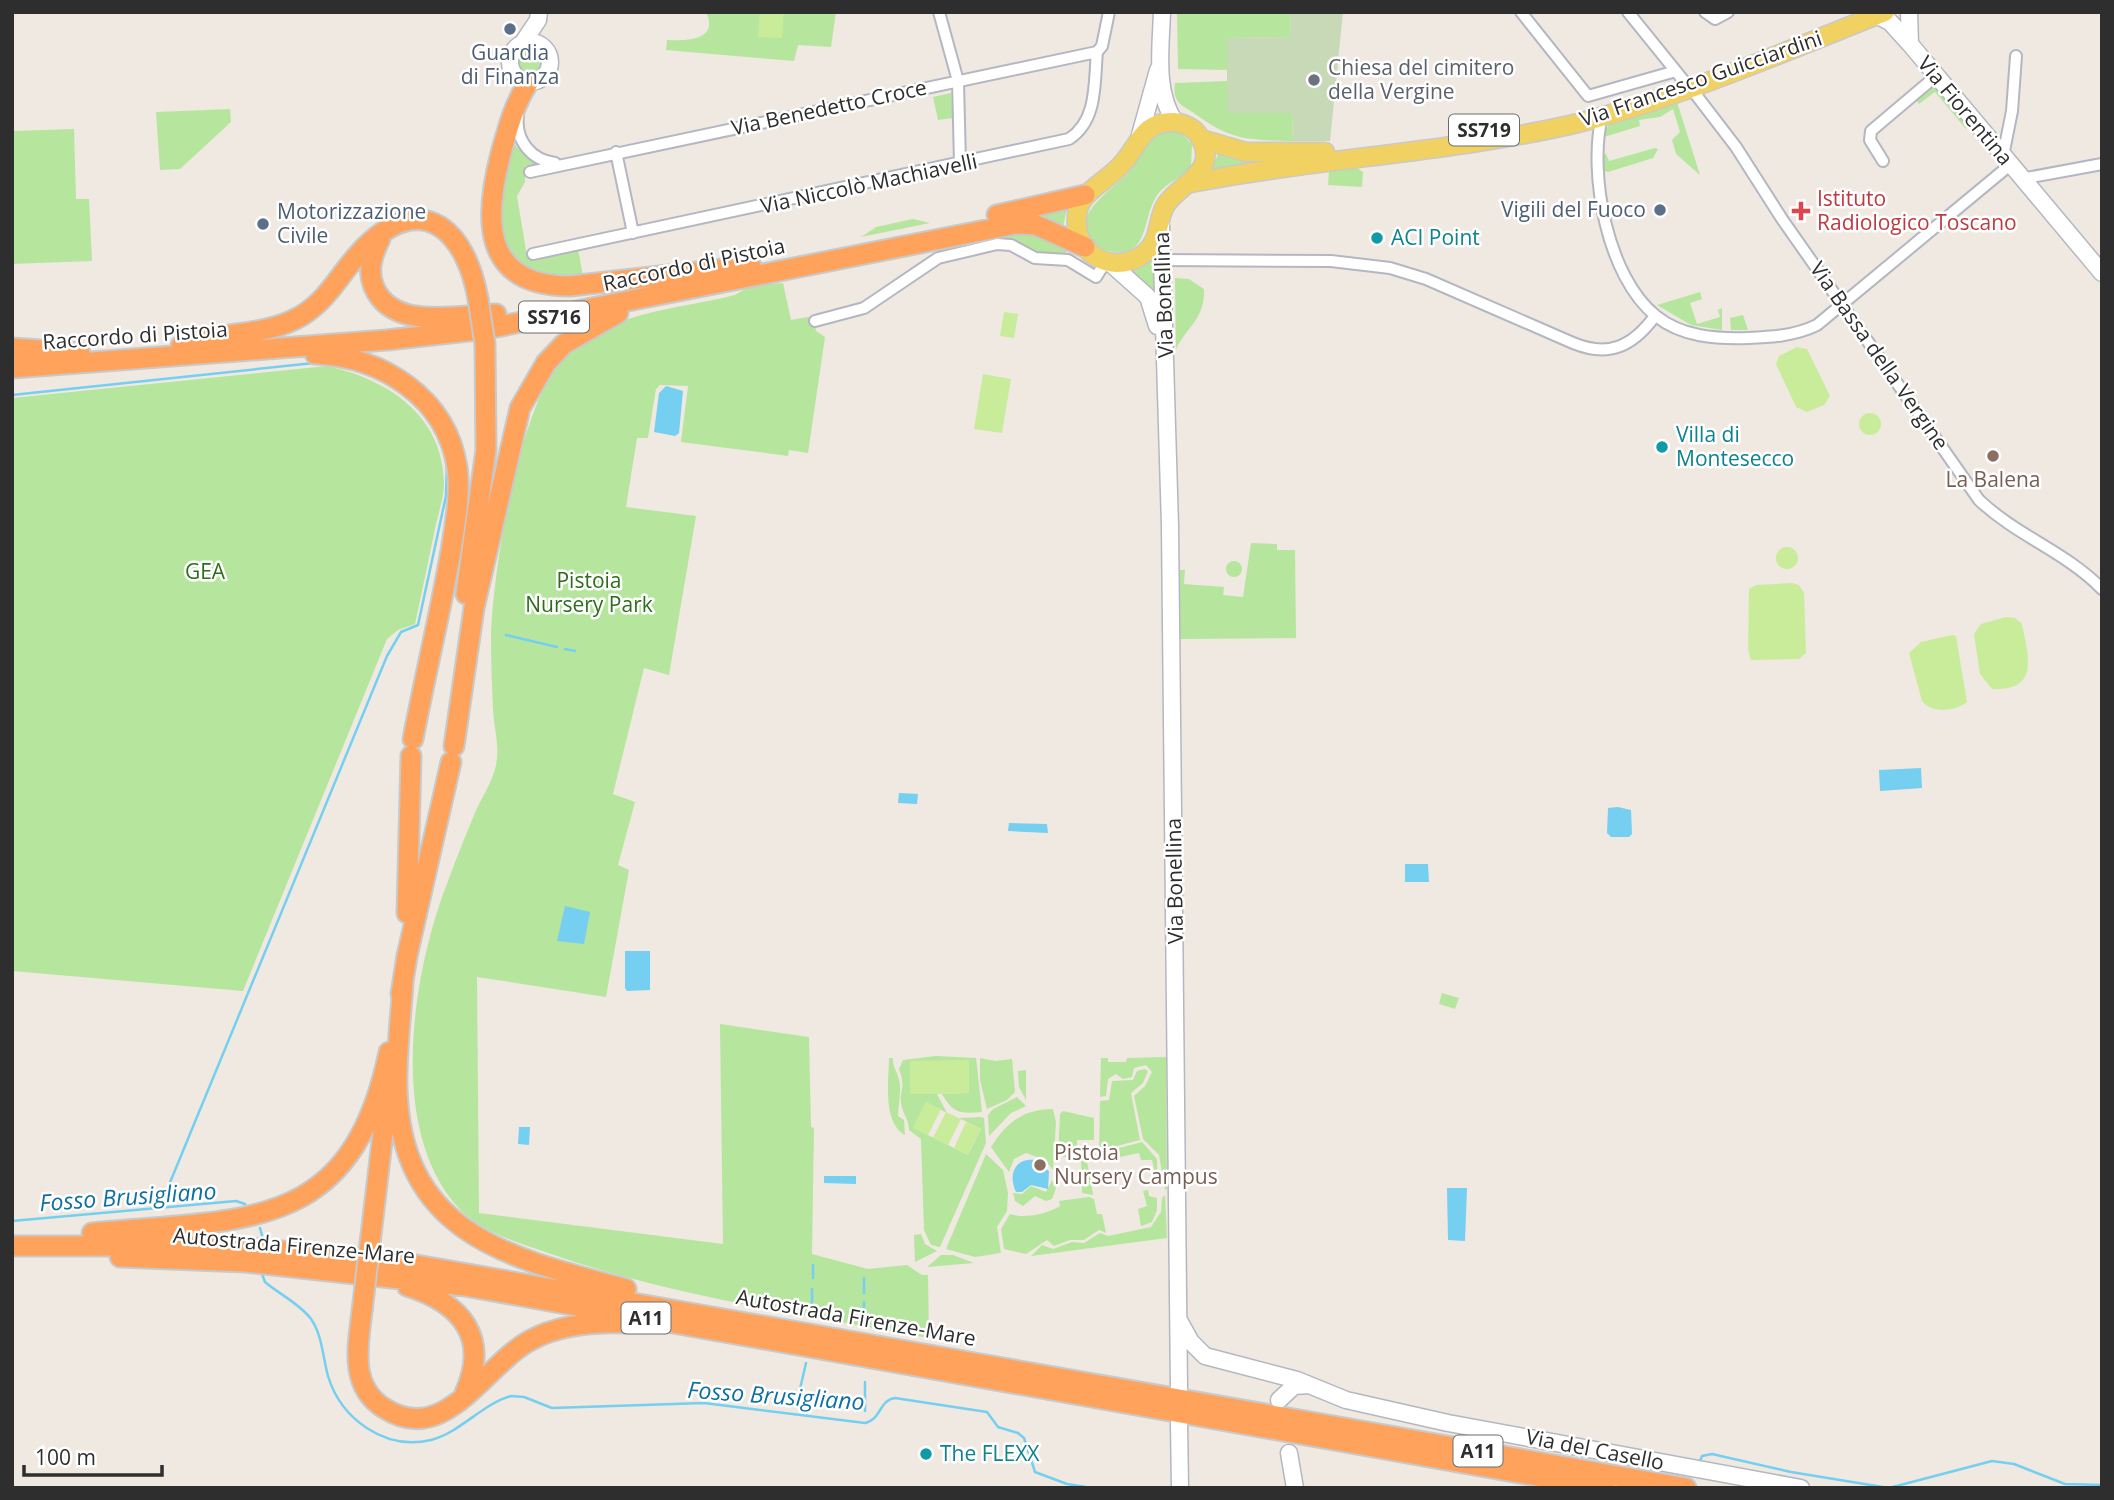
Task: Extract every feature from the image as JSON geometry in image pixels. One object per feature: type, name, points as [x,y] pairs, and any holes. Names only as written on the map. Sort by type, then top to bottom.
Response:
[{"type":"highway","points":[[530,83],[511,117],[489,208],[495,243],[510,267],[544,285],[570,286],[751,266]]},
{"type":"highway","name":"Raccordo di Pistoia","points":[[12,368],[181,346],[398,329],[504,315],[1085,195]]},
{"type":"highway","points":[[181,346],[202,338],[268,329],[299,317],[322,301],[366,245],[410,221],[430,222],[444,229],[464,251],[478,299],[485,344],[486,450],[471,550],[463,664],[452,754],[403,982],[362,1311],[358,1367],[364,1387],[380,1406],[405,1417],[422,1418],[446,1411],[463,1399],[515,1350],[543,1334],[566,1327],[621,1323],[772,1333]]},
{"type":"highway","name":"Raccordo di Pistoia","points":[[12,359],[258,350],[486,329],[682,292],[1011,224],[1036,225],[1085,247]]},
{"type":"highway","points":[[382,235],[371,260],[371,275],[377,293],[391,307],[406,313],[431,317],[504,315]]},
{"type":"highway","points":[[463,664],[512,435],[532,385],[546,363],[575,335],[613,314],[656,303],[682,292]]},
{"type":"highway","points":[[12,348],[81,358]]},
{"type":"highway","points":[[258,350],[327,355],[371,365],[414,390],[442,425],[455,457],[458,491],[432,655],[412,747],[407,956]]},
{"type":"highway","points":[[12,379],[60,371],[81,358]]},
{"type":"highway","points":[[432,655],[455,601],[471,550]]},
{"type":"highway","points":[[12,1243],[227,1222],[271,1212],[304,1196],[339,1165],[368,1121],[383,1077],[403,982]]},
{"type":"highway","points":[[403,982],[397,1088],[400,1120],[417,1172],[448,1216],[485,1244],[524,1260],[772,1333]]},
{"type":"highway","name":"Autostrada Firenze-Mare","points":[[12,1243],[187,1244],[325,1254],[435,1268],[1605,1488]]},
{"type":"highway","name":"Autostrada Firenze-Mare","points":[[12,1259],[106,1256],[177,1258],[334,1270],[465,1286],[772,1333],[1686,1488]]},
{"type":"highway","points":[[334,1270],[412,1288],[454,1311],[468,1328],[476,1351],[474,1373],[463,1399]]},
{"type":"main road","points":[[1140,135],[1156,124],[1175,122],[1168,108],[1160,65],[1161,12]]},
{"type":"main road","name":"Via Francesco Guicciardini","points":[[1191,183],[1494,139],[1579,122],[1602,116],[1683,79],[1858,12]]},
{"type":"main road","points":[[1909,12],[1910,44]]},
{"type":"main road","name":"Via Francesco Guicciardini","points":[[1175,122],[1188,125],[1201,139],[1235,151],[1261,153],[1360,149],[1556,117],[1683,79],[1881,14]]},
{"type":"main road","name":"Via Fiorentina","points":[[1881,14],[1910,44],[2102,273]]},
{"type":"main road","points":[[539,16],[545,48],[551,60],[550,69],[543,78],[530,83],[517,78],[510,66],[512,53],[522,44],[539,16]]},
{"type":"main road","points":[[522,44],[533,42],[545,48]]},
{"type":"main road","points":[[1160,65],[1140,135],[1122,164],[1085,195],[1076,218],[1077,232],[1085,247],[1108,262],[1131,260],[1147,251],[1154,241],[1161,216],[1171,198],[1191,183],[1204,162],[1201,139]]},
{"type":"main road","name":"Via Bonellina","points":[[1161,216],[1167,373],[1179,1387],[1188,1366],[1205,1356]]},
{"type":"main road","name":"Via Bonellina","points":[[1108,262],[1151,301],[1167,373]]},
{"type":"main road","points":[[1179,1320],[1191,1342],[1205,1356]]},
{"type":"main road","name":"Via del Casello","points":[[1205,1356],[1311,1385],[1346,1400],[1398,1412],[1801,1488]]},
{"type":"main road","points":[[1262,1370],[1273,1384],[1279,1400],[1294,1386],[1311,1385]]},
{"type":"main road","points":[[1179,1423],[1180,1488]]},
{"type":"main road","points":[[1289,1453],[1295,1488]]},
{"type":"street","points":[[939,12],[958,81],[960,164]]},
{"type":"street","name":"Via Niccolò Machiavelli","points":[[533,254],[1054,144],[1079,132],[1091,110],[1097,52],[1102,46],[1109,12]]},
{"type":"street","points":[[1521,12],[1588,96],[1683,79]]},
{"type":"street","points":[[1705,12],[1715,19],[1728,12]]},
{"type":"street","name":"Via Bassa della Vergine","points":[[1634,14],[1736,147],[1843,307],[1979,500],[2023,534],[2077,566],[2102,589]]},
{"type":"street","name":"Via Benedetto Croce","points":[[530,172],[1097,52]]},
{"type":"street","points":[[1602,116],[1595,143],[1596,169],[1609,239],[1629,279],[1655,316],[1682,330],[1710,338],[1763,337],[1809,329],[1843,307],[2006,161],[2016,56]]},
{"type":"street","points":[[1884,161],[1870,140],[1871,131],[1936,76]]},
{"type":"street","points":[[530,83],[521,105],[518,131],[526,148],[535,156],[561,164]]},
{"type":"street","points":[[1579,122],[1595,143]]},
{"type":"street","points":[[616,152],[633,233]]},
{"type":"street","points":[[2021,178],[2102,164]]},
{"type":"street","points":[[815,321],[864,308],[935,260],[973,249],[1008,244],[1035,258],[1068,260],[1096,277],[1108,262]]},
{"type":"street","points":[[1162,260],[1362,264],[1415,275],[1580,346],[1597,350],[1630,344],[1655,316]]},
{"type":"green space","points":[[706,12],[836,12],[831,47],[798,45],[794,61],[666,50],[667,40],[691,39],[705,34],[709,22]]},
{"type":"green space","points":[[760,12],[784,12],[782,38],[758,37]]},
{"type":"green space","points":[[1177,12],[1290,12],[1291,37],[1227,38],[1227,70],[1178,69]]},
{"type":"green space","points":[[1290,12],[1343,12],[1330,141],[1293,141],[1292,113],[1227,113],[1227,38],[1291,37]]},
{"type":"green space","points":[[530,48],[540,52],[544,62],[540,72],[530,76],[520,72],[516,62],[520,52]]},
{"type":"green space","points":[[1227,81],[1227,113],[1292,113],[1293,141],[1232,135],[1183,107],[1175,96],[1175,83]]},
{"type":"green space","points":[[1934,85],[1969,126],[1966,129],[1935,92],[1919,104],[1916,100]]},
{"type":"green space","points":[[951,93],[953,118],[938,120],[933,97]]},
{"type":"green space","points":[[1676,99],[1700,175],[1676,154],[1672,140],[1680,132],[1673,109],[1660,117],[1639,120],[1640,126],[1601,138],[1610,123]]},
{"type":"green space","points":[[230,109],[231,122],[180,169],[160,170],[156,112]]},
{"type":"green space","points":[[74,129],[76,199],[89,199],[92,261],[12,264],[12,131]]},
{"type":"green space","points":[[1173,131],[1183,135],[1192,144],[1191,166],[1158,194],[1137,245],[1129,251],[1102,249],[1090,238],[1086,228],[1087,217],[1092,208],[1128,173],[1151,140],[1164,132]]},
{"type":"green space","points":[[514,144],[538,166],[525,166],[525,182],[517,196],[527,256],[578,249],[584,281],[567,282],[514,263],[500,230],[503,182]]},
{"type":"green space","points":[[1658,149],[1653,158],[1608,172],[1602,170],[1601,155],[1606,154],[1609,161]]},
{"type":"green space","points":[[1218,154],[1240,161],[1261,162],[1262,165],[1216,172],[1212,169]]},
{"type":"green space","points":[[1356,167],[1363,172],[1362,187],[1328,185],[1329,171]]},
{"type":"green space","points":[[1064,206],[1067,208],[1063,227],[1035,216]]},
{"type":"green space","points":[[913,219],[930,223],[861,237],[876,227]]},
{"type":"green space","points":[[1022,233],[1035,234],[1067,251],[1065,255],[1034,253],[1018,243],[957,250],[955,241],[966,244]]},
{"type":"green space","points":[[1156,257],[1156,298],[1129,271]]},
{"type":"green space","points":[[1175,278],[1189,279],[1204,289],[1199,315],[1176,349]]},
{"type":"green space","name":"Pistoia Nursery Park","points":[[783,283],[791,320],[814,316],[816,331],[825,337],[808,453],[789,450],[788,456],[681,442],[688,386],[660,385],[656,389],[648,438],[637,438],[626,507],[696,516],[669,675],[644,668],[613,794],[635,802],[618,865],[629,870],[606,997],[477,977],[479,1213],[723,1244],[720,1024],[809,1037],[811,1127],[814,1128],[812,1254],[868,1269],[907,1265],[922,1275],[928,1275],[929,1338],[784,1312],[639,1281],[497,1234],[465,1214],[434,1172],[421,1134],[414,1091],[413,1047],[417,1002],[435,917],[496,765],[491,639],[496,575],[521,452],[533,414],[547,383],[562,360],[579,344],[620,322],[666,309],[735,295],[752,285]]},
{"type":"green space","points":[[1700,292],[1702,299],[1690,303],[1697,324],[1720,317],[1718,310],[1722,308],[1722,330],[1691,325],[1657,305]]},
{"type":"green space","points":[[1004,312],[1018,314],[1014,338],[1000,336]]},
{"type":"green space","points":[[1743,315],[1748,330],[1731,330],[1730,318]]},
{"type":"green space","points":[[1797,347],[1807,349],[1830,396],[1824,405],[1807,412],[1796,407],[1776,364],[1779,356]]},
{"type":"green space","name":"GEA","points":[[327,366],[370,380],[408,404],[434,438],[441,459],[443,493],[415,624],[398,630],[387,639],[243,991],[12,971],[12,398]]},
{"type":"green space","points":[[983,374],[1011,379],[1002,433],[974,429]]},
{"type":"green space","points":[[1870,413],[1880,420],[1881,424],[1874,434],[1870,435],[1860,428],[1859,424],[1866,414]]},
{"type":"green space","points":[[1251,543],[1277,544],[1277,550],[1295,550],[1296,638],[1179,639],[1178,570],[1185,570],[1184,584],[1224,587],[1223,595],[1243,597]]},
{"type":"green space","points":[[1787,547],[1797,554],[1798,558],[1791,568],[1787,569],[1777,562],[1776,558],[1783,548]]},
{"type":"green space","points":[[1231,561],[1237,561],[1242,569],[1240,575],[1231,577],[1226,572],[1226,566]]},
{"type":"green space","points":[[1756,585],[1799,585],[1804,593],[1806,653],[1799,659],[1751,660],[1748,649],[1749,589]]},
{"type":"green space","points":[[2006,617],[2015,618],[2022,624],[2027,649],[2027,670],[2024,678],[2017,684],[1992,689],[1980,674],[1974,634],[1981,624]]},
{"type":"green space","points":[[1956,636],[1967,702],[1951,709],[1932,708],[1922,701],[1909,653],[1921,642]]},
{"type":"green space","points":[[1442,993],[1459,998],[1455,1009],[1439,1004]]},
{"type":"green space","points":[[936,1056],[976,1058],[982,1112],[958,1111],[942,1094],[969,1093],[911,1094],[937,1094],[947,1113],[926,1102],[914,1128],[968,1155],[981,1129],[959,1118],[981,1117],[984,1118],[986,1143],[940,1247],[931,1245],[924,1230],[921,1139],[909,1130],[902,1107],[899,1069],[903,1060]]},
{"type":"green space","points":[[1166,1057],[1165,1190],[1159,1155],[1143,1139],[1134,1096],[1145,1086],[1152,1072],[1146,1065],[1134,1068],[1132,1077],[1123,1079],[1116,1074],[1108,1079],[1106,1096],[1100,1097],[1101,1058],[1108,1058],[1108,1062],[1126,1062],[1127,1058]]},
{"type":"green space","points":[[889,1058],[893,1058],[899,1080],[898,1116],[904,1120],[905,1135],[893,1121],[890,1111]]},
{"type":"green space","points":[[980,1058],[995,1061],[1012,1059],[1015,1092],[1007,1100],[987,1109],[980,1080]]},
{"type":"green space","points":[[969,1060],[969,1093],[910,1094],[910,1061]]},
{"type":"green space","points":[[1026,1070],[1026,1100],[1019,1087],[1018,1071]]},
{"type":"green space","points":[[1137,1071],[1148,1071],[1143,1083],[1131,1093],[1140,1140],[1109,1148],[1099,1154],[1100,1101],[1109,1100],[1112,1081],[1133,1080]]},
{"type":"green space","points":[[1017,1097],[1026,1106],[1011,1113],[989,1136],[988,1115],[993,1109]]},
{"type":"green space","points":[[926,1102],[941,1109],[928,1135],[913,1128]]},
{"type":"green space","points":[[1053,1109],[1056,1122],[1053,1170],[1045,1160],[1026,1153],[1014,1159],[1009,1172],[991,1147],[997,1138],[1016,1119],[1033,1112]]},
{"type":"green space","points":[[1063,1111],[1094,1118],[1094,1140],[1077,1140],[1077,1153],[1094,1154],[1094,1161],[1087,1161],[1093,1195],[1082,1193],[1081,1159],[1058,1156],[1060,1114]]},
{"type":"green space","points":[[946,1112],[961,1119],[948,1145],[933,1138]]},
{"type":"green space","points":[[966,1122],[981,1129],[968,1155],[954,1148]]},
{"type":"green space","points":[[1142,1142],[1157,1159],[1158,1187],[1152,1160],[1141,1160],[1139,1153],[1100,1161],[1112,1150]]},
{"type":"green space","points":[[986,1154],[1003,1170],[1008,1193],[1007,1211],[997,1227],[1001,1253],[975,1257],[946,1249]]},
{"type":"green space","points":[[1052,1180],[1056,1188],[1052,1199],[1046,1201],[1035,1196],[1023,1206],[1015,1201],[1013,1193],[1022,1194],[1031,1186],[1046,1192]]},
{"type":"green space","points":[[1148,1190],[1149,1196],[1157,1198],[1157,1210],[1152,1222],[1141,1226],[1138,1209],[1147,1206],[1143,1191]]},
{"type":"green space","points":[[1165,1195],[1167,1238],[1031,1256],[1042,1245],[1053,1249],[1072,1242],[1084,1243],[1100,1233],[1108,1236],[1151,1227],[1161,1212],[1162,1198]]},
{"type":"green space","points":[[1089,1197],[1094,1199],[1097,1214],[1102,1214],[1106,1233],[1099,1230],[1084,1240],[1070,1240],[1054,1246],[1047,1240],[1026,1254],[1004,1249],[1001,1229],[1010,1214],[1036,1215],[1060,1206],[1059,1201]]},
{"type":"green space","points":[[921,1234],[925,1244],[937,1251],[915,1262],[914,1235]]},
{"type":"green space","points":[[941,1255],[953,1255],[974,1263],[927,1267]]},
{"type":"water","points":[[666,386],[683,391],[679,433],[675,436],[654,432],[659,393]]},
{"type":"water","points":[[1921,768],[1922,788],[1880,791],[1879,770]]},
{"type":"water","points":[[899,793],[918,794],[917,804],[898,803]]},
{"type":"water","points":[[1608,808],[1631,810],[1632,834],[1629,837],[1611,837],[1607,833]]},
{"type":"water","points":[[1009,823],[1047,824],[1048,833],[1008,831]]},
{"type":"water","points":[[1405,864],[1428,864],[1429,882],[1405,882]]},
{"type":"water","points":[[565,906],[590,912],[584,944],[557,941]]},
{"type":"water","points":[[625,951],[650,951],[650,990],[627,991],[625,988]]},
{"type":"water","points":[[519,1127],[530,1127],[529,1145],[518,1144]]},
{"type":"water","points":[[1035,1160],[1049,1171],[1048,1189],[1031,1185],[1022,1192],[1016,1192],[1013,1180],[1015,1169],[1022,1162]]},
{"type":"water","points":[[824,1176],[856,1176],[856,1184],[824,1183]]},
{"type":"water","points":[[1447,1188],[1467,1188],[1465,1241],[1448,1240]]},
{"type":"waterway","points":[[12,395],[314,363]]},
{"type":"waterway","points":[[164,1197],[387,656],[401,632],[418,625],[446,496],[447,464]]},
{"type":"waterway","points":[[506,635],[557,647]]},
{"type":"waterway","points":[[565,649],[575,651]]},
{"type":"waterway","name":"Fosso Brusigliano","points":[[12,1221],[236,1201],[245,1204]]},
{"type":"waterway","name":"Fosso Brusigliano","points":[[260,1228],[263,1239]]},
{"type":"waterway","points":[[813,1265],[813,1278]]},
{"type":"waterway","name":"Fosso Brusigliano","points":[[262,1274],[265,1282],[295,1304],[315,1325],[328,1376],[343,1406],[367,1428],[397,1441],[414,1442],[442,1436],[490,1405],[511,1396],[524,1397],[552,1408],[704,1403],[865,1423],[874,1418],[886,1402],[895,1398],[987,1412],[998,1427],[1018,1433],[1024,1438],[1035,1472],[1067,1484],[1092,1488]]},
{"type":"waterway","points":[[864,1278],[864,1293]]},
{"type":"waterway","points":[[812,1289],[812,1314]]},
{"type":"waterway","points":[[864,1302],[864,1324]]},
{"type":"waterway","points":[[797,1402],[806,1363]]},
{"type":"waterway","points":[[865,1382],[865,1411]]},
{"type":"waterway","name":"Fosso Brusigliano","points":[[1699,1464],[1702,1456],[1712,1454],[1791,1472],[1889,1488],[1992,1461],[2014,1464],[2065,1484],[2102,1485]]},
{"type":"place","name":"Guardia di Finanza","points":[[510,29]]},
{"type":"place","name":"Chiesa del cimitero della Vergine","points":[[1314,80]]},
{"type":"place","name":"Vigili del Fuoco","points":[[1660,210]]},
{"type":"place","name":"Istituto Radiologico Toscano","points":[[1801,211]]},
{"type":"place","name":"Motorizzazione Civile","points":[[263,224]]},
{"type":"place","name":"ACI Point","points":[[1377,238]]},
{"type":"place","name":"Villa di Montesecco","points":[[1662,447]]},
{"type":"place","name":"La Balena","points":[[1993,456]]},
{"type":"place","name":"Pistoia Nursery Campus","points":[[1040,1165]]},
{"type":"place","name":"The FLEXX","points":[[926,1454]]}]
